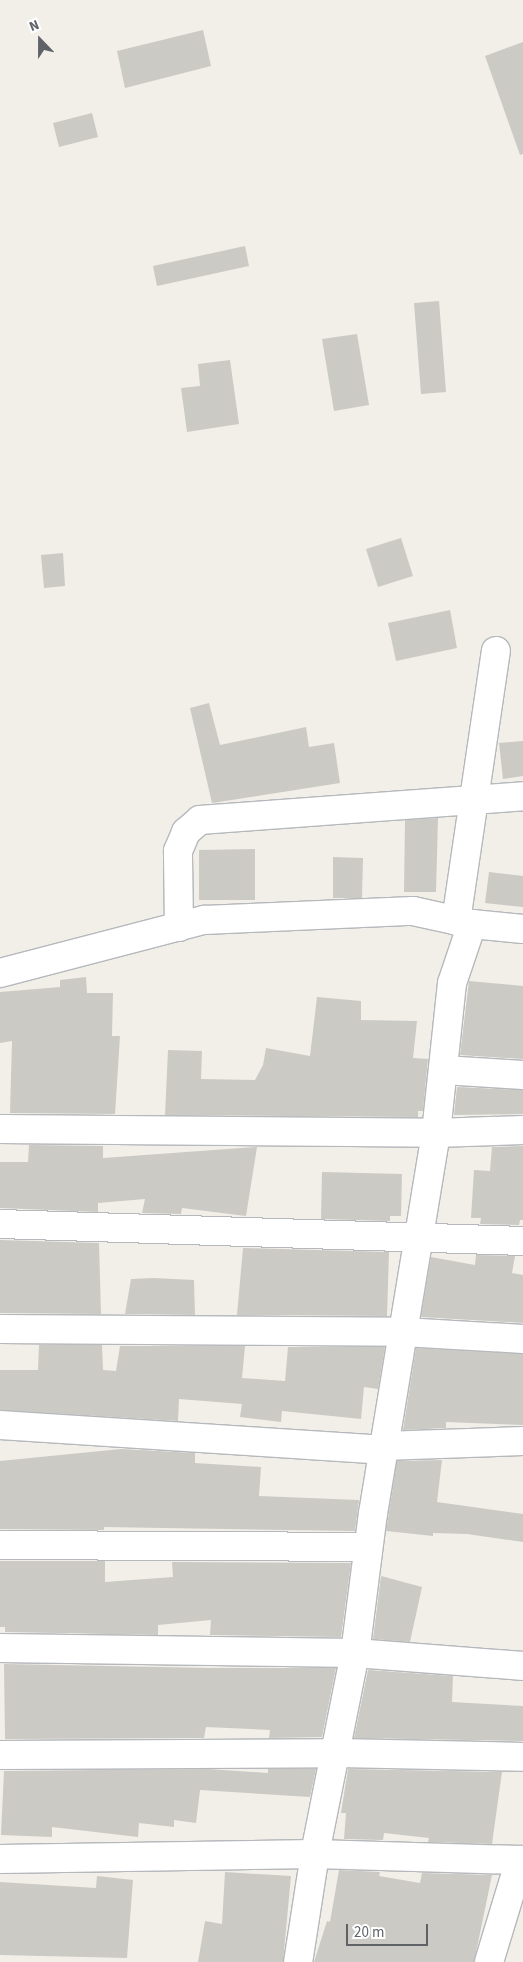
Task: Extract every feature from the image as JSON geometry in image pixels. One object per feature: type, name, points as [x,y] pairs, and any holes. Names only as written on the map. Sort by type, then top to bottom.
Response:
[{"type":"street","points":[[298,1962],[315,1854],[338,1753],[355,1654],[383,1446],[403,1332],[417,1236],[436,1133],[452,983],[464,923],[473,802],[496,651]]},
{"type":"street","points":[[179,927],[178,851],[186,832],[200,820],[473,802],[523,796]]},
{"type":"street","points":[[0,973],[204,920],[414,911],[464,923],[523,929]]},
{"type":"street","points":[[444,1070],[523,1075]]},
{"type":"street","points":[[0,1129],[436,1133],[523,1130]]},
{"type":"street","points":[[0,1224],[417,1236],[523,1241]]},
{"type":"street","points":[[0,1329],[403,1332],[523,1339]]},
{"type":"street","points":[[0,1425],[382,1450],[383,1446]]},
{"type":"street","points":[[383,1446],[523,1440]]},
{"type":"street","points":[[0,1545],[368,1547]]},
{"type":"street","points":[[0,1648],[355,1654],[523,1666]]},
{"type":"street","points":[[0,1755],[338,1753],[523,1757]]},
{"type":"street","points":[[0,1859],[315,1854],[522,1857],[489,1962]]},
{"type":"building","points":[[203,30],[211,66],[125,88],[117,51]]},
{"type":"building","points":[[523,42],[523,154],[520,155],[485,56]]},
{"type":"building","points":[[92,113],[98,137],[59,147],[53,123]]},
{"type":"building","points":[[245,246],[249,266],[157,286],[153,266]]},
{"type":"building","points":[[439,301],[446,392],[421,394],[414,303]]},
{"type":"building","points":[[357,334],[369,405],[334,411],[322,339]]},
{"type":"building","points":[[230,360],[239,424],[187,432],[181,388],[200,386],[198,364]]},
{"type":"building","points":[[401,538],[413,576],[378,587],[366,549]]},
{"type":"building","points":[[63,553],[65,586],[44,588],[41,555]]},
{"type":"building","points":[[450,610],[457,648],[396,661],[388,623]]},
{"type":"building","points":[[209,703],[220,745],[306,727],[309,747],[334,743],[340,783],[212,803],[190,708]]},
{"type":"building","points":[[523,741],[523,776],[503,779],[499,743]]},
{"type":"building","points":[[438,818],[436,892],[404,892],[405,820]]},
{"type":"building","points":[[255,849],[255,900],[199,900],[199,850]]},
{"type":"building","points":[[333,857],[363,858],[362,898],[333,898]]},
{"type":"building","points":[[489,872],[523,876],[523,907],[485,903]]},
{"type":"building","points":[[86,977],[87,993],[113,993],[112,1036],[120,1036],[115,1114],[10,1113],[12,1041],[0,1043],[0,992],[60,987],[60,980]]},
{"type":"building","points":[[469,981],[523,986],[523,1059],[460,1055]]},
{"type":"building","points":[[317,997],[361,1001],[361,1020],[417,1021],[413,1058],[428,1059],[423,1111],[418,1111],[418,1117],[165,1115],[168,1050],[202,1051],[201,1079],[255,1080],[263,1065],[266,1048],[310,1056]]},
{"type":"building","points":[[457,1087],[523,1090],[523,1114],[454,1115]]},
{"type":"building","points":[[29,1145],[103,1146],[103,1158],[257,1147],[246,1216],[182,1208],[181,1214],[142,1213],[145,1199],[98,1203],[98,1212],[0,1208],[0,1162],[28,1162]]},
{"type":"building","points":[[523,1146],[523,1220],[520,1220],[519,1225],[480,1224],[481,1218],[471,1218],[474,1170],[490,1171],[492,1147]]},
{"type":"building","points":[[322,1172],[402,1174],[401,1216],[390,1216],[390,1221],[321,1219]]},
{"type":"building","points":[[0,1240],[99,1243],[101,1314],[0,1313]]},
{"type":"building","points":[[243,1248],[389,1252],[387,1316],[237,1315]]},
{"type":"building","points":[[476,1255],[515,1256],[512,1273],[523,1275],[523,1323],[421,1317],[431,1257],[475,1265]]},
{"type":"building","points":[[131,1279],[194,1280],[195,1315],[125,1314]]},
{"type":"building","points":[[39,1345],[102,1345],[103,1370],[116,1371],[120,1346],[245,1346],[242,1378],[285,1381],[288,1347],[385,1347],[378,1389],[364,1387],[361,1419],[282,1411],[281,1422],[240,1417],[242,1404],[179,1399],[178,1421],[0,1410],[0,1370],[38,1370]]},
{"type":"building","points":[[416,1348],[523,1354],[523,1425],[446,1422],[446,1428],[403,1430]]},
{"type":"building","points":[[121,1449],[195,1453],[195,1463],[261,1467],[259,1496],[359,1500],[355,1531],[104,1527],[104,1530],[0,1529],[0,1461]]},
{"type":"building","points":[[442,1460],[437,1502],[523,1514],[523,1542],[467,1534],[433,1533],[433,1536],[386,1531],[397,1461]]},
{"type":"building","points":[[0,1561],[105,1561],[105,1582],[173,1577],[172,1562],[351,1563],[341,1637],[210,1635],[211,1620],[158,1625],[158,1635],[5,1632],[5,1627],[0,1627]]},
{"type":"building","points":[[381,1576],[422,1587],[410,1642],[373,1639]]},
{"type":"building","points":[[4,1664],[209,1668],[336,1668],[322,1737],[269,1738],[270,1730],[206,1727],[204,1738],[5,1739]]},
{"type":"building","points":[[368,1670],[453,1676],[452,1702],[523,1706],[523,1741],[354,1738]]},
{"type":"building","points":[[208,1769],[268,1773],[268,1769],[316,1769],[310,1797],[200,1790],[196,1823],[174,1820],[174,1827],[139,1823],[138,1837],[52,1827],[52,1837],[1,1835],[4,1771]]},
{"type":"building","points":[[348,1769],[502,1772],[492,1844],[428,1842],[429,1838],[384,1833],[383,1840],[344,1839],[346,1813],[341,1813]]},
{"type":"building","points":[[339,1870],[380,1872],[379,1876],[420,1883],[422,1873],[492,1875],[474,1962],[314,1962],[327,1921],[330,1922]]},
{"type":"building","points":[[225,1872],[291,1876],[283,1962],[198,1962],[205,1921],[222,1924]]},
{"type":"building","points":[[97,1876],[133,1880],[127,1958],[0,1955],[0,1882],[96,1888]]}]
